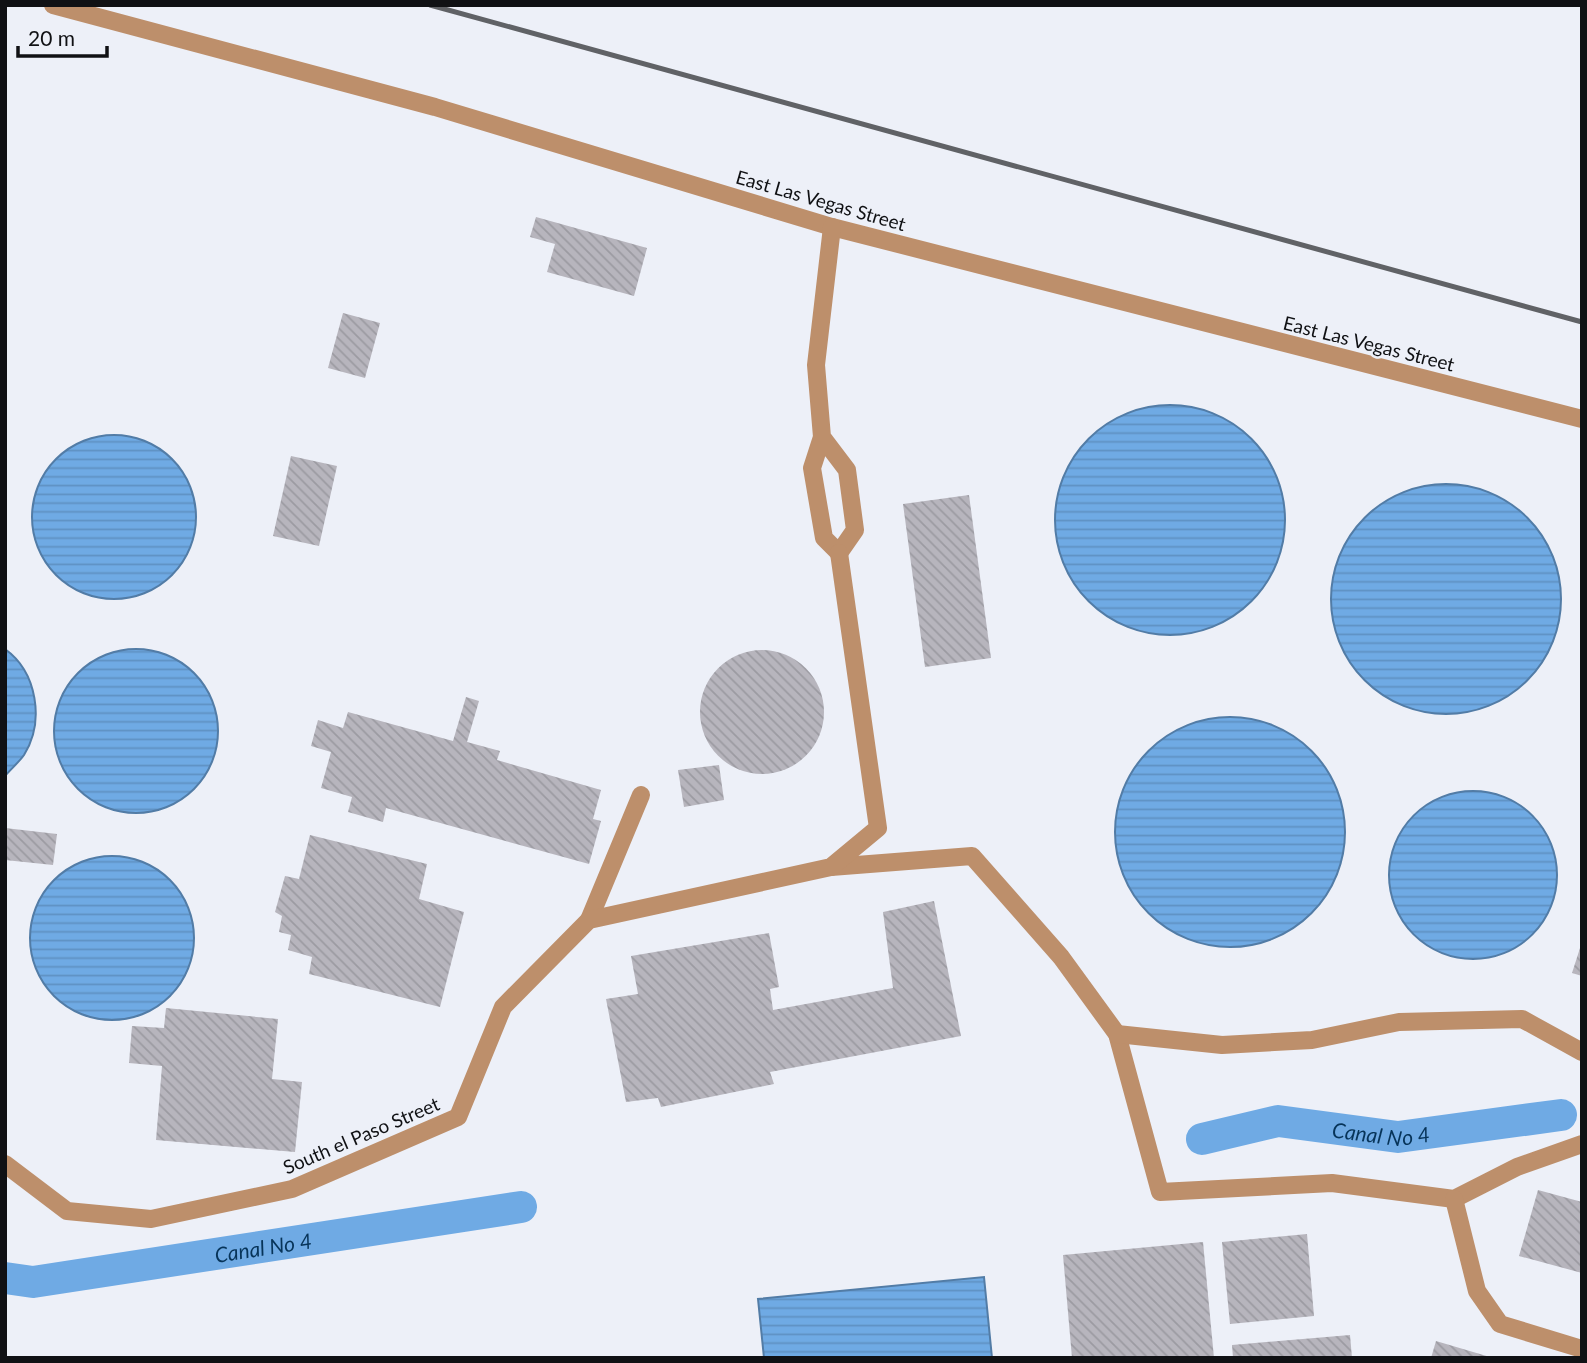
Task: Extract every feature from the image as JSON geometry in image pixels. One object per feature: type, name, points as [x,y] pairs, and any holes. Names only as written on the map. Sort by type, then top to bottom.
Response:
[{"type":"street","name":"East Las Vegas Street","points":[[53,5],[435,107],[832,227],[1582,419]]},
{"type":"street","points":[[831,867],[878,828],[839,553],[824,538],[812,468],[822,437],[816,365],[832,227]]},
{"type":"street","points":[[822,437],[847,470],[855,530],[839,553]]},
{"type":"street","points":[[589,920],[640,795]]},
{"type":"street","points":[[589,920],[831,867],[972,856],[1061,957],[1117,1034],[1160,1192],[1332,1183],[1454,1199],[1517,1167],[1582,1144]]},
{"type":"street","name":"South el Paso Street","points":[[5,1164],[67,1211],[151,1219],[292,1189],[458,1117],[503,1007],[589,920]]},
{"type":"street","points":[[1117,1034],[1222,1045],[1312,1040],[1399,1022],[1522,1019],[1582,1052]]},
{"type":"street","points":[[1454,1199],[1477,1291],[1500,1324],[1582,1349]]},
{"type":"water","points":[[1159,405],[1181,405],[1224,418],[1243,431],[1259,447],[1272,466],[1280,487],[1285,520],[1283,542],[1272,574],[1259,593],[1243,609],[1224,622],[1203,630],[1181,635],[1159,635],[1116,622],[1097,609],[1081,593],[1068,574],[1060,553],[1055,531],[1055,509],[1068,466],[1081,447],[1097,431],[1116,418],[1137,410]]},
{"type":"water","points":[[114,435],[145,441],[172,459],[190,486],[196,517],[190,548],[172,575],[145,593],[114,599],[83,593],[56,575],[38,548],[32,517],[38,486],[56,459],[83,441]]},
{"type":"water","points":[[1435,484],[1457,484],[1500,497],[1519,510],[1535,526],[1548,545],[1556,566],[1561,599],[1559,621],[1548,653],[1535,672],[1519,688],[1500,701],[1479,709],[1457,714],[1435,714],[1392,701],[1373,688],[1357,672],[1344,653],[1336,632],[1331,610],[1331,588],[1344,545],[1357,526],[1373,510],[1392,497],[1413,489]]},
{"type":"water","points":[[5,649],[16,659],[31,684],[36,713],[31,742],[24,755],[5,776]]},
{"type":"water","points":[[136,649],[167,655],[194,673],[212,700],[218,731],[212,762],[194,789],[167,807],[136,813],[105,807],[78,789],[60,762],[54,731],[60,700],[78,673],[105,655]]},
{"type":"water","points":[[1219,717],[1241,717],[1284,730],[1303,743],[1319,759],[1332,778],[1340,799],[1345,832],[1343,854],[1332,886],[1319,905],[1303,921],[1284,934],[1263,942],[1241,947],[1219,947],[1176,934],[1157,921],[1141,905],[1128,886],[1120,865],[1115,843],[1115,821],[1128,778],[1141,759],[1157,743],[1176,730],[1197,722]]},
{"type":"water","points":[[1473,791],[1505,798],[1520,805],[1532,816],[1543,828],[1550,843],[1557,875],[1550,907],[1543,922],[1532,934],[1520,945],[1505,952],[1473,959],[1441,952],[1426,945],[1414,934],[1403,922],[1396,907],[1389,875],[1396,843],[1403,828],[1414,816],[1426,805],[1441,798]]},
{"type":"water","points":[[112,856],[143,862],[170,880],[188,907],[194,938],[188,969],[170,996],[143,1014],[112,1020],[81,1014],[54,996],[36,969],[30,938],[36,907],[54,880],[81,862]]},
{"type":"water","points":[[984,1277],[992,1358],[764,1358],[758,1299]]},
{"type":"building","points":[[536,217],[647,248],[634,296],[547,272],[555,244],[530,237]]},
{"type":"building","points":[[343,313],[380,323],[365,378],[328,368]]},
{"type":"building","points":[[291,456],[337,466],[319,546],[273,536]]},
{"type":"building","points":[[969,495],[991,658],[925,667],[903,504]]},
{"type":"building","points":[[762,650],[786,655],[806,668],[819,688],[824,712],[819,736],[806,756],[786,769],[762,774],[738,769],[718,756],[705,736],[700,712],[705,688],[718,668],[738,655]]},
{"type":"building","points":[[466,697],[479,701],[467,742],[500,751],[497,760],[601,790],[593,819],[601,821],[589,864],[386,808],[383,822],[348,812],[352,797],[321,788],[331,752],[311,746],[318,720],[343,728],[348,712],[453,741]]},
{"type":"building","points":[[719,765],[724,800],[684,807],[678,770]]},
{"type":"building","points":[[5,828],[57,834],[53,865],[5,860]]},
{"type":"building","points":[[310,835],[427,864],[419,899],[464,912],[440,1007],[309,974],[312,957],[288,950],[291,935],[279,932],[282,916],[275,912],[285,876],[299,879]]},
{"type":"building","points":[[934,901],[961,1036],[770,1072],[774,1084],[661,1107],[658,1098],[626,1102],[606,999],[638,994],[631,956],[769,933],[779,987],[770,989],[773,1010],[893,988],[883,912]]},
{"type":"building","points":[[1582,945],[1582,976],[1572,973]]},
{"type":"building","points":[[166,1008],[278,1019],[272,1079],[302,1082],[295,1152],[156,1140],[162,1066],[129,1063],[132,1026],[164,1028]]},
{"type":"building","points":[[1538,1190],[1582,1202],[1582,1273],[1519,1256]]},
{"type":"building","points":[[1307,1234],[1314,1316],[1230,1324],[1222,1242]]},
{"type":"building","points":[[1203,1242],[1214,1358],[1072,1358],[1063,1255]]},
{"type":"building","points":[[1350,1335],[1352,1358],[1233,1358],[1232,1345]]},
{"type":"building","points":[[1436,1341],[1490,1357],[1490,1358],[1431,1358]]},
{"type":"waterway","name":"Canal No 4","points":[[1202,1139],[1278,1121],[1398,1137],[1561,1115]]},
{"type":"waterway","name":"Canal No 4","points":[[5,1278],[33,1282],[521,1207]]},
{"type":"railway","points":[[430,5],[1582,322]]}]
